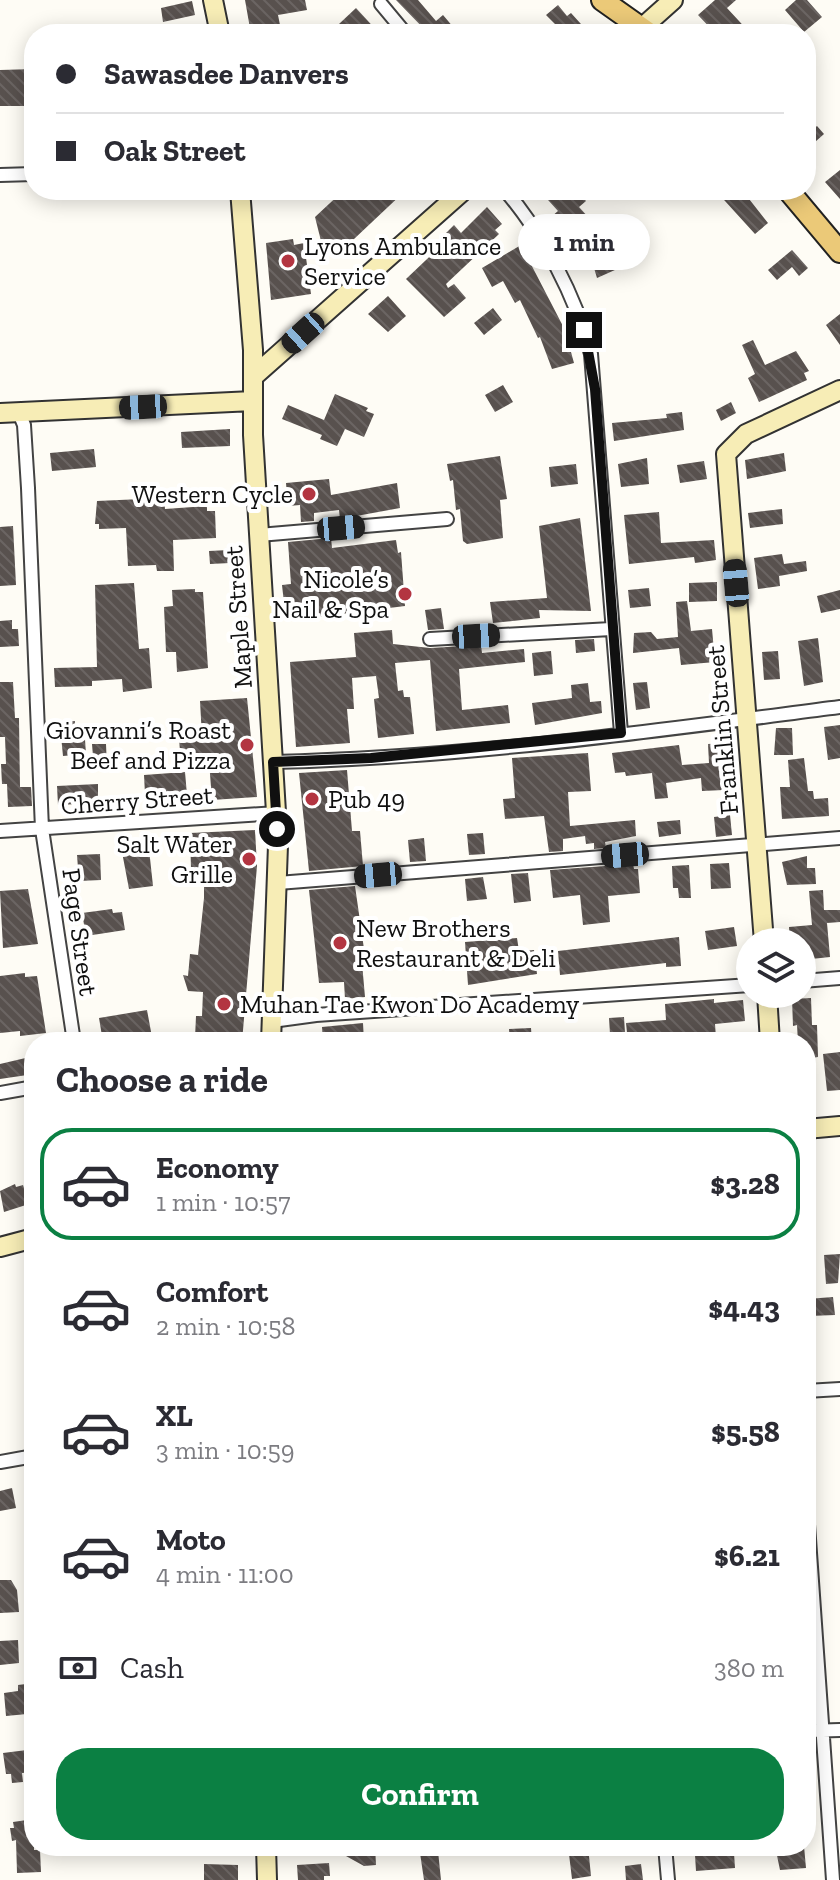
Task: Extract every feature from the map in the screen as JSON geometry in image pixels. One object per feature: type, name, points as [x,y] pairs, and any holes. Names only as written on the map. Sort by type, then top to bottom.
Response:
[{"type":"main road","points":[[213,0],[218,24]]},
{"type":"main road","points":[[602,0],[632,24]]},
{"type":"main road","points":[[650,24],[673,0]]},
{"type":"main road","name":"Maple Street","points":[[241,200],[277,813],[278,883],[271,1032]]},
{"type":"main road","points":[[253,377],[453,200]]},
{"type":"main road","points":[[796,200],[840,252]]},
{"type":"main road","name":"Franklin Street","points":[[763,928],[726,454],[746,434],[840,390]]},
{"type":"main road","points":[[10,413],[253,401]]},
{"type":"main road","points":[[768,1008],[769,1032]]},
{"type":"main road","points":[[816,1128],[840,1126]]},
{"type":"main road","points":[[0,1247],[24,1241]]},
{"type":"main road","points":[[266,1856],[267,1880]]},
{"type":"street","points":[[381,4],[398,24]]},
{"type":"street","points":[[0,175],[24,174]]},
{"type":"street","points":[[511,200],[558,273],[576,308],[591,354],[621,733]]},
{"type":"street","name":"Page Street","points":[[10,413],[24,425],[42,829],[72,1032]]},
{"type":"street","points":[[259,535],[447,519]]},
{"type":"street","points":[[430,639],[611,629]]},
{"type":"street","points":[[273,762],[371,758],[840,707]]},
{"type":"street","name":"Cherry Street","points":[[0,831],[277,813]]},
{"type":"street","points":[[278,883],[840,838]]},
{"type":"street","points":[[816,980],[840,978]]},
{"type":"street","points":[[272,1021],[316,1015],[736,986]]},
{"type":"street","points":[[0,1093],[24,1089]]},
{"type":"street","points":[[816,1390],[840,1389]]},
{"type":"street","points":[[0,1462],[24,1458]]},
{"type":"street","points":[[816,1643],[833,1880]]},
{"type":"street","points":[[816,1731],[840,1730]]},
{"type":"street","points":[[666,1856],[668,1880]]},
{"type":"building","points":[[245,0],[305,0],[307,10],[278,15],[280,24],[249,24]]},
{"type":"building","points":[[396,0],[418,0],[436,21],[443,15],[451,24],[419,24]]},
{"type":"building","points":[[715,0],[736,0],[727,8],[742,24],[707,24],[698,15]]},
{"type":"building","points":[[796,0],[807,0],[822,17],[814,24],[797,24],[785,10]]},
{"type":"building","points":[[192,1],[195,15],[163,22],[161,8]]},
{"type":"building","points":[[558,5],[567,16],[571,13],[581,24],[555,24],[546,15]]},
{"type":"building","points":[[356,8],[371,24],[339,24]]},
{"type":"building","points":[[24,69],[24,106],[0,106],[0,70]]},
{"type":"building","points":[[816,127],[824,134],[816,141]]},
{"type":"building","points":[[840,170],[840,199],[825,182]]},
{"type":"building","points":[[333,200],[395,200],[336,256],[321,241],[315,217]]},
{"type":"building","points":[[548,200],[585,200],[579,207],[590,219],[568,237],[551,217],[558,211]]},
{"type":"building","points":[[724,200],[750,200],[768,223],[755,234]]},
{"type":"building","points":[[487,207],[502,224],[495,230],[499,234],[446,284],[448,288],[454,284],[466,298],[444,317],[406,279],[445,242],[441,238],[454,225],[461,233]]},
{"type":"building","name":"Lyons Ambulance Service","points":[[293,239],[294,245],[304,243],[311,294],[271,300],[266,243]]},
{"type":"building","points":[[521,245],[565,330],[574,363],[552,369],[540,337],[520,300],[515,303],[503,281],[492,287],[482,268]]},
{"type":"building","points":[[614,246],[617,251],[627,246],[635,261],[597,278],[591,258]]},
{"type":"building","points":[[792,250],[808,268],[799,276],[792,267],[777,280],[768,270]]},
{"type":"building","points":[[388,296],[406,316],[388,332],[368,314]]},
{"type":"building","points":[[493,308],[502,320],[484,335],[474,323]]},
{"type":"building","points":[[840,314],[840,345],[826,325]]},
{"type":"building","points":[[753,340],[765,365],[796,351],[809,371],[804,373],[807,380],[759,402],[748,378],[755,374],[742,345]]},
{"type":"building","points":[[503,385],[513,402],[495,412],[485,395]]},
{"type":"building","points":[[335,394],[368,408],[366,411],[374,414],[364,437],[345,429],[337,446],[320,439],[322,435],[282,419],[288,405],[324,420]]},
{"type":"building","points":[[731,402],[736,413],[721,421],[716,410]]},
{"type":"building","points":[[682,412],[684,430],[614,441],[612,423],[667,418],[666,414]]},
{"type":"building","points":[[230,429],[230,446],[182,448],[181,432]]},
{"type":"building","points":[[94,449],[96,467],[52,471],[50,453]]},
{"type":"building","points":[[784,453],[786,471],[747,479],[745,460]]},
{"type":"building","points":[[500,456],[507,499],[500,500],[503,538],[467,544],[463,541],[460,509],[456,510],[453,480],[450,481],[447,464]]},
{"type":"building","points":[[647,458],[649,484],[621,487],[618,464]]},
{"type":"building","points":[[704,461],[707,479],[680,483],[677,465]]},
{"type":"building","points":[[576,464],[578,484],[551,487],[549,467]]},
{"type":"building","points":[[329,479],[331,495],[397,483],[400,508],[340,519],[339,510],[314,513],[314,521],[301,522],[300,505],[288,506],[286,483]]},
{"type":"building","points":[[164,498],[165,509],[207,506],[207,511],[215,511],[216,538],[173,540],[174,571],[157,571],[156,565],[128,566],[126,528],[99,529],[99,524],[95,524],[97,501]]},
{"type":"building","points":[[782,509],[783,524],[750,528],[748,513]]},
{"type":"building","points":[[659,512],[661,543],[714,540],[716,560],[695,563],[694,557],[629,564],[624,515]]},
{"type":"building","points":[[580,518],[591,611],[539,610],[540,618],[493,623],[490,602],[547,598],[539,526]]},
{"type":"building","points":[[13,526],[16,585],[0,586],[0,527]]},
{"type":"building","points":[[331,538],[332,548],[396,540],[398,553],[401,552],[405,606],[286,621],[282,585],[291,584],[288,542]]},
{"type":"building","points":[[229,550],[230,563],[210,564],[209,551]]},
{"type":"building","points":[[782,554],[784,564],[806,561],[807,571],[779,576],[780,586],[758,589],[754,558]]},
{"type":"building","points":[[717,582],[717,601],[689,602],[689,583]]},
{"type":"building","points":[[134,583],[139,649],[149,648],[152,688],[123,692],[122,679],[92,681],[92,686],[55,687],[54,668],[97,667],[95,585]]},
{"type":"building","points":[[649,588],[651,606],[630,608],[628,590]]},
{"type":"building","points":[[195,589],[195,592],[203,592],[208,668],[177,672],[176,652],[166,652],[164,607],[173,606],[172,590]]},
{"type":"building","points":[[840,590],[840,609],[821,613],[817,596]]},
{"type":"building","points":[[687,601],[691,631],[712,629],[715,662],[681,665],[679,648],[633,653],[634,633],[651,632],[657,639],[678,637],[676,602]]},
{"type":"building","points":[[441,608],[444,629],[428,630],[425,610]]},
{"type":"building","points":[[12,620],[12,629],[18,629],[19,646],[0,647],[0,621]]},
{"type":"building","points":[[392,630],[393,644],[430,648],[481,645],[482,653],[524,649],[525,662],[459,669],[462,710],[508,705],[510,723],[436,731],[430,660],[395,663],[398,691],[403,690],[404,697],[410,697],[414,734],[378,738],[374,699],[379,698],[376,676],[352,678],[354,709],[347,709],[350,743],[296,747],[290,662],[356,657],[354,633]]},
{"type":"building","points":[[818,638],[823,682],[804,686],[798,641]]},
{"type":"building","points":[[594,639],[595,651],[576,653],[575,640]]},
{"type":"building","points":[[551,651],[553,674],[534,676],[532,653]]},
{"type":"building","points":[[778,651],[780,679],[764,680],[762,652]]},
{"type":"building","points":[[0,682],[13,682],[15,718],[19,718],[20,787],[31,787],[32,806],[8,807],[7,784],[2,784],[1,764],[6,764],[5,737],[0,737]]},
{"type":"building","points":[[647,682],[650,708],[636,710],[633,683]]},
{"type":"building","points":[[588,683],[590,702],[601,701],[602,713],[535,725],[532,703],[572,698],[571,685]]},
{"type":"building","points":[[247,698],[257,797],[212,800],[209,761],[181,763],[179,739],[202,737],[200,701]]},
{"type":"building","points":[[75,721],[75,726],[84,725],[86,754],[63,756],[61,736],[56,736],[55,722]]},
{"type":"building","points":[[840,725],[840,758],[828,760],[824,727]]},
{"type":"building","points":[[776,728],[792,728],[793,755],[774,755]]},
{"type":"building","points":[[724,743],[724,790],[702,791],[701,778],[666,783],[668,798],[655,799],[652,773],[626,776],[625,772],[615,773],[612,753],[679,745],[682,765],[709,763],[708,744]]},
{"type":"building","points":[[92,744],[106,744],[107,768],[94,769]]},
{"type":"building","points":[[588,753],[591,791],[568,792],[570,826],[635,820],[636,836],[605,842],[606,848],[594,849],[594,843],[586,844],[585,836],[563,839],[563,851],[549,852],[544,816],[505,819],[503,799],[515,798],[512,758]]},
{"type":"building","points":[[804,758],[808,791],[813,791],[814,799],[828,798],[829,816],[782,819],[780,787],[790,787],[788,760]]},
{"type":"building","points":[[347,770],[352,831],[360,831],[363,866],[309,871],[299,773]]},
{"type":"building","points":[[185,772],[187,795],[145,794],[144,775]]},
{"type":"building","points":[[98,784],[98,803],[58,805],[57,786]]},
{"type":"building","points":[[730,815],[732,835],[716,837],[714,817]]},
{"type":"building","points":[[680,820],[681,834],[659,837],[657,822]]},
{"type":"building","points":[[255,830],[257,866],[243,1032],[195,1032],[196,1016],[202,1016],[203,992],[188,991],[183,975],[188,976],[190,954],[198,955],[204,868],[191,869],[190,833]]},
{"type":"building","points":[[483,833],[485,854],[469,855],[467,834]]},
{"type":"building","points":[[424,838],[426,861],[410,862],[408,840]]},
{"type":"building","points":[[149,849],[153,886],[129,889],[122,852]]},
{"type":"building","points":[[100,854],[101,880],[79,881],[77,855]]},
{"type":"building","points":[[807,856],[807,868],[815,868],[816,884],[787,885],[782,862]]},
{"type":"building","points":[[729,863],[731,888],[711,889],[710,864]]},
{"type":"building","points":[[633,864],[634,869],[638,869],[640,893],[608,896],[610,922],[583,925],[580,895],[553,898],[550,870]]},
{"type":"building","points":[[689,865],[691,898],[679,898],[678,888],[673,888],[672,866]]},
{"type":"building","points":[[528,873],[531,901],[514,903],[511,874]]},
{"type":"building","points":[[483,877],[487,899],[467,901],[465,879]]},
{"type":"building","points":[[355,886],[366,963],[362,963],[365,997],[345,999],[344,982],[319,983],[309,890]]},
{"type":"building","points":[[28,889],[38,944],[3,948],[0,891]]},
{"type":"building","points":[[823,890],[824,910],[840,910],[840,922],[827,923],[830,957],[816,958],[816,928],[789,928],[812,925],[809,891]]},
{"type":"building","points":[[112,909],[113,913],[122,912],[125,930],[86,936],[82,913]]},
{"type":"building","points":[[734,927],[736,946],[708,950],[705,931]]},
{"type":"building","points":[[679,937],[681,966],[666,967],[666,963],[560,975],[558,951]]},
{"type":"building","points":[[517,938],[519,951],[534,950],[537,974],[468,985],[465,942]]},
{"type":"building","points":[[25,973],[25,977],[37,976],[46,1032],[24,1032],[24,1036],[20,1036],[20,1031],[0,1033],[0,976]]},
{"type":"building","points":[[714,999],[714,1003],[736,1001],[736,1008],[744,1008],[745,1021],[715,1024],[716,1032],[627,1032],[626,1023],[666,1020],[665,1004]]},
{"type":"building","points":[[792,1008],[811,1008],[812,1025],[817,1025],[818,1057],[816,1032],[797,1032],[797,1025],[793,1026]]},
{"type":"building","points":[[147,1010],[151,1032],[101,1032],[99,1018]]},
{"type":"building","points":[[624,1017],[625,1032],[610,1032],[609,1018]]},
{"type":"building","points":[[363,1023],[363,1032],[322,1032],[322,1027]]},
{"type":"building","points":[[531,1028],[531,1032],[509,1032],[509,1029]]},
{"type":"building","points":[[840,1052],[840,1090],[827,1091],[823,1054]]},
{"type":"building","points":[[24,1058],[24,1075],[0,1079],[0,1064]]},
{"type":"building","points":[[15,1184],[16,1187],[23,1185],[24,1206],[4,1212],[0,1191]]},
{"type":"building","points":[[840,1254],[838,1283],[826,1284],[824,1255]]},
{"type":"building","points":[[833,1297],[835,1315],[816,1316],[816,1298]]},
{"type":"building","points":[[12,1488],[16,1508],[0,1511],[0,1491]]},
{"type":"building","points":[[0,1580],[11,1580],[17,1590],[19,1612],[0,1613]]},
{"type":"building","points":[[18,1640],[19,1663],[0,1665],[0,1641]]},
{"type":"building","points":[[24,1684],[24,1714],[6,1716],[4,1693],[18,1691],[18,1685]]},
{"type":"building","points":[[24,1750],[23,1782],[12,1783],[11,1774],[6,1774],[3,1753]]},
{"type":"building","points":[[24,1820],[24,1856],[40,1856],[41,1872],[17,1873],[16,1840],[12,1841],[10,1828],[14,1828],[13,1822]]},
{"type":"building","points":[[346,1856],[376,1856],[376,1865],[364,1866]]},
{"type":"building","points":[[420,1856],[439,1856],[441,1880],[424,1880]]},
{"type":"building","points":[[569,1856],[589,1856],[591,1876],[572,1879]]},
{"type":"building","points":[[695,1856],[734,1856],[735,1868],[696,1871]]},
{"type":"building","points":[[777,1856],[805,1856],[806,1868],[780,1870]]},
{"type":"building","points":[[329,1863],[330,1876],[324,1876],[324,1880],[298,1880],[297,1865]]},
{"type":"building","points":[[204,1864],[238,1865],[238,1880],[204,1880]]},
{"type":"building","points":[[641,1864],[643,1880],[626,1880],[625,1866]]},
{"type":"place","name":"Lyons Ambulance Service","points":[[288,261]]},
{"type":"place","name":"Western Cycle","points":[[309,494]]},
{"type":"place","name":"Nicole’s Nail & Spa","points":[[405,594]]},
{"type":"place","name":"Giovanni’s Roast Beef and Pizza","points":[[247,745]]},
{"type":"place","name":"Pub 49","points":[[312,799]]},
{"type":"place","name":"Salt Water Grille","points":[[249,859]]},
{"type":"place","name":"New Brothers Restaurant & Deli","points":[[340,943]]},
{"type":"place","name":"Muhan Tae Kwon Do Academy","points":[[224,1004]]},
{"type":"route","points":[[277,829],[273,762],[371,758],[621,733],[595,389],[591,354],[584,330]]}]
